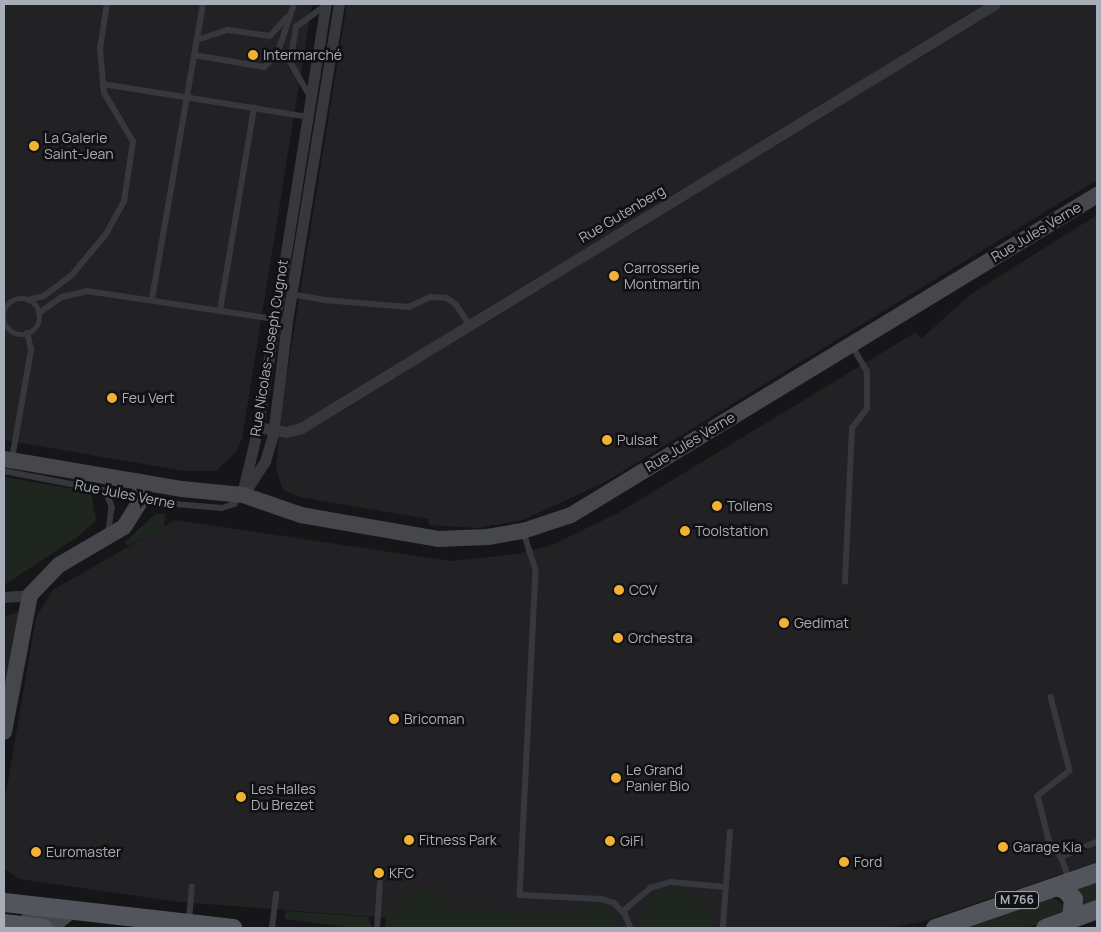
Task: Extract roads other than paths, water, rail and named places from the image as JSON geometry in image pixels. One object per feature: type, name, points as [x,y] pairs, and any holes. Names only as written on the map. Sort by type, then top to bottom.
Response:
[{"type":"main road","name":"Rue Jules Verne","points":[[7,463],[141,489],[243,494],[301,515],[438,539],[488,537],[524,531],[571,515],[1097,195]]},
{"type":"main road","points":[[4,732],[30,595],[58,565],[124,526],[141,489]]},
{"type":"main road","name":"M 766","points":[[935,928],[1097,872]]},
{"type":"main road","points":[[1063,884],[1073,899],[1071,919]]},
{"type":"main road","points":[[4,902],[233,928]]},
{"type":"main road","name":"M 766","points":[[1045,928],[1097,909]]},
{"type":"main road","points":[[4,916],[56,923],[71,911]]},
{"type":"main road","points":[[4,923],[43,928]]},
{"type":"street","name":"Rue Nicolas-Joseph Cugnot","points":[[243,494],[265,461],[273,431],[287,321],[339,4]]},
{"type":"street","name":"Rue Gutenberg","points":[[258,427],[273,431],[301,428],[996,4]]},
{"type":"street","name":"Rue Nicolas-Joseph Cugnot","points":[[243,494],[246,468],[258,427],[326,5]]},
{"type":"street","points":[[4,597],[30,595]]},
{"type":"lane","points":[[28,300],[39,312],[38,324],[27,333],[16,333],[5,327],[5,308],[16,300],[28,300],[44,296],[72,275],[106,234],[124,202],[133,142],[104,93],[100,48],[107,4]]},
{"type":"lane","points":[[152,299],[203,4]]},
{"type":"lane","points":[[194,55],[264,67],[277,55],[288,16],[294,4]]},
{"type":"lane","points":[[311,99],[290,62],[296,27],[326,5]]},
{"type":"lane","points":[[197,40],[228,30],[270,36],[288,16]]},
{"type":"lane","points":[[103,84],[321,118]]},
{"type":"lane","points":[[220,311],[254,108]]},
{"type":"lane","points":[[39,312],[62,297],[80,291],[152,299],[287,321]]},
{"type":"lane","points":[[279,292],[324,300],[409,307],[430,297],[447,298],[456,304],[469,324]]},
{"type":"lane","points":[[7,463],[30,350],[27,333]]},
{"type":"lane","points":[[845,582],[852,428],[867,410],[867,372],[851,345]]},
{"type":"lane","name":"Rue Jules Verne","points":[[7,463],[106,490],[141,489]]},
{"type":"lane","points":[[106,490],[112,507],[108,537]]},
{"type":"lane","points":[[524,531],[536,570],[520,895],[601,899],[614,903],[622,912],[631,928]]},
{"type":"lane","points":[[1051,696],[1070,771],[1038,796],[1049,840],[1061,857],[1063,884]]},
{"type":"lane","points":[[723,925],[730,832]]},
{"type":"lane","points":[[1061,857],[1097,842]]},
{"type":"lane","points":[[622,912],[651,888],[672,882],[725,887]]},
{"type":"lane","points":[[377,928],[380,883]]},
{"type":"lane","points":[[188,922],[192,887]]},
{"type":"lane","points":[[272,928],[276,894]]},
{"type":"place","name":"Intermarché","points":[[253,55]]},
{"type":"place","name":"La Galerie Saint-Jean","points":[[34,146]]},
{"type":"place","name":"Carrosserie Montmartin","points":[[614,276]]},
{"type":"place","name":"Feu Vert","points":[[112,398]]},
{"type":"place","name":"Pulsat","points":[[607,440]]},
{"type":"place","name":"Tollens","points":[[717,506]]},
{"type":"place","name":"Toolstation","points":[[685,531]]},
{"type":"place","name":"CCV","points":[[619,590]]},
{"type":"place","name":"Gedimat","points":[[784,623]]},
{"type":"place","name":"Orchestra","points":[[618,638]]},
{"type":"place","name":"Bricoman","points":[[394,719]]},
{"type":"place","name":"Le Grand Panier Bio","points":[[616,778]]},
{"type":"place","name":"Les Halles Du Brezet","points":[[241,797]]},
{"type":"place","name":"Fitness Park","points":[[409,840]]},
{"type":"place","name":"GiFi","points":[[610,841]]},
{"type":"place","name":"Garage Kia","points":[[1003,847]]},
{"type":"place","name":"Euromaster","points":[[36,852]]},
{"type":"place","name":"Ford","points":[[844,862]]},
{"type":"place","name":"KFC","points":[[379,873]]}]
